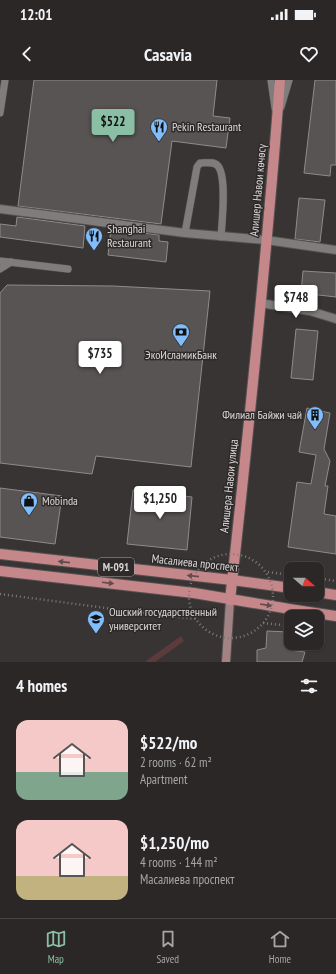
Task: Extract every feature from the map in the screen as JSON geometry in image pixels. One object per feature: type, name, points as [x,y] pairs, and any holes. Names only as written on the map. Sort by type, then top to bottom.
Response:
[{"type":"main road","name":"Алишер Навои көчөсү","points":[[260,303],[280,80]]},
{"type":"main road","name":"Алишера Навои улица","points":[[230,600],[260,303]]},
{"type":"main road","name":"Масалиева проспект","points":[[0,554],[284,587]]},
{"type":"main road","name":"М-091","points":[[0,571],[194,593],[336,616]]},
{"type":"main road","points":[[324,593],[336,594]]},
{"type":"street","points":[[0,209],[185,233],[266,240],[336,250]]},
{"type":"street","points":[[260,303],[310,311],[336,319]]},
{"type":"street","points":[[226,662],[230,600]]},
{"type":"lane","points":[[0,113],[5,80]]},
{"type":"lane","points":[[271,80],[277,120]]},
{"type":"lane","points":[[277,120],[289,80]]},
{"type":"lane","points":[[185,233],[197,167],[200,163],[208,162],[218,165],[223,186],[221,237]]},
{"type":"lane","points":[[0,261],[68,270]]},
{"type":"lane","points":[[0,269],[11,262]]},
{"type":"path","points":[[234,554],[252,560],[265,572],[269,579],[273,594],[271,610],[268,617],[257,630],[242,637],[224,638],[208,632],[196,619],[191,609],[189,598],[190,587],[194,576],[208,561],[216,557],[234,554]]},
{"type":"path","points":[[265,572],[284,574]]},
{"type":"path","points":[[324,579],[336,581]]},
{"type":"path","points":[[0,594],[159,616],[196,619]]},
{"type":"path","points":[[263,623],[284,625]]},
{"type":"shaded area","points":[[181,636],[184,641],[155,662],[146,661]]},
{"type":"building","points":[[34,80],[217,80],[213,116],[230,118],[226,148],[172,141],[161,224],[18,206]]},
{"type":"building","points":[[315,80],[336,80],[336,165],[331,165],[330,176],[304,173]]},
{"type":"building","points":[[299,198],[325,200],[320,242],[295,239]]},
{"type":"building","points":[[17,217],[85,226],[83,248],[0,237],[0,224],[16,226]]},
{"type":"building","points":[[111,229],[159,235],[159,241],[168,242],[166,262],[108,255]]},
{"type":"building","points":[[303,271],[336,273],[336,297],[301,293]]},
{"type":"building","points":[[7,285],[113,286],[210,291],[191,467],[96,456],[92,474],[0,463],[0,293]]},
{"type":"building","points":[[296,329],[318,331],[313,380],[291,378]]},
{"type":"building","points":[[307,408],[330,413],[324,449],[330,461],[325,486],[328,486],[324,514],[336,516],[336,554],[288,547],[297,482],[311,484],[316,455],[299,452]]},
{"type":"building","name":"Mobinda","points":[[0,488],[62,496],[55,544],[0,537]]},
{"type":"building","points":[[133,490],[192,497],[187,550],[127,544]]},
{"type":"building","points":[[267,631],[284,632],[284,650],[305,652],[302,662],[257,662],[257,650],[266,648]]},
{"type":"place","name":"Pekin Restaurant","points":[[159,142]]},
{"type":"place","name":"Shanghai Restaurant","points":[[94,251]]},
{"type":"place","name":"ЭкоИсламикБанк","points":[[181,347]]},
{"type":"place","name":"Филиал Байжи чай","points":[[315,430]]},
{"type":"place","name":"Mobinda","points":[[29,516]]},
{"type":"place","name":"Ошский государственный университет","points":[[96,634]]}]
